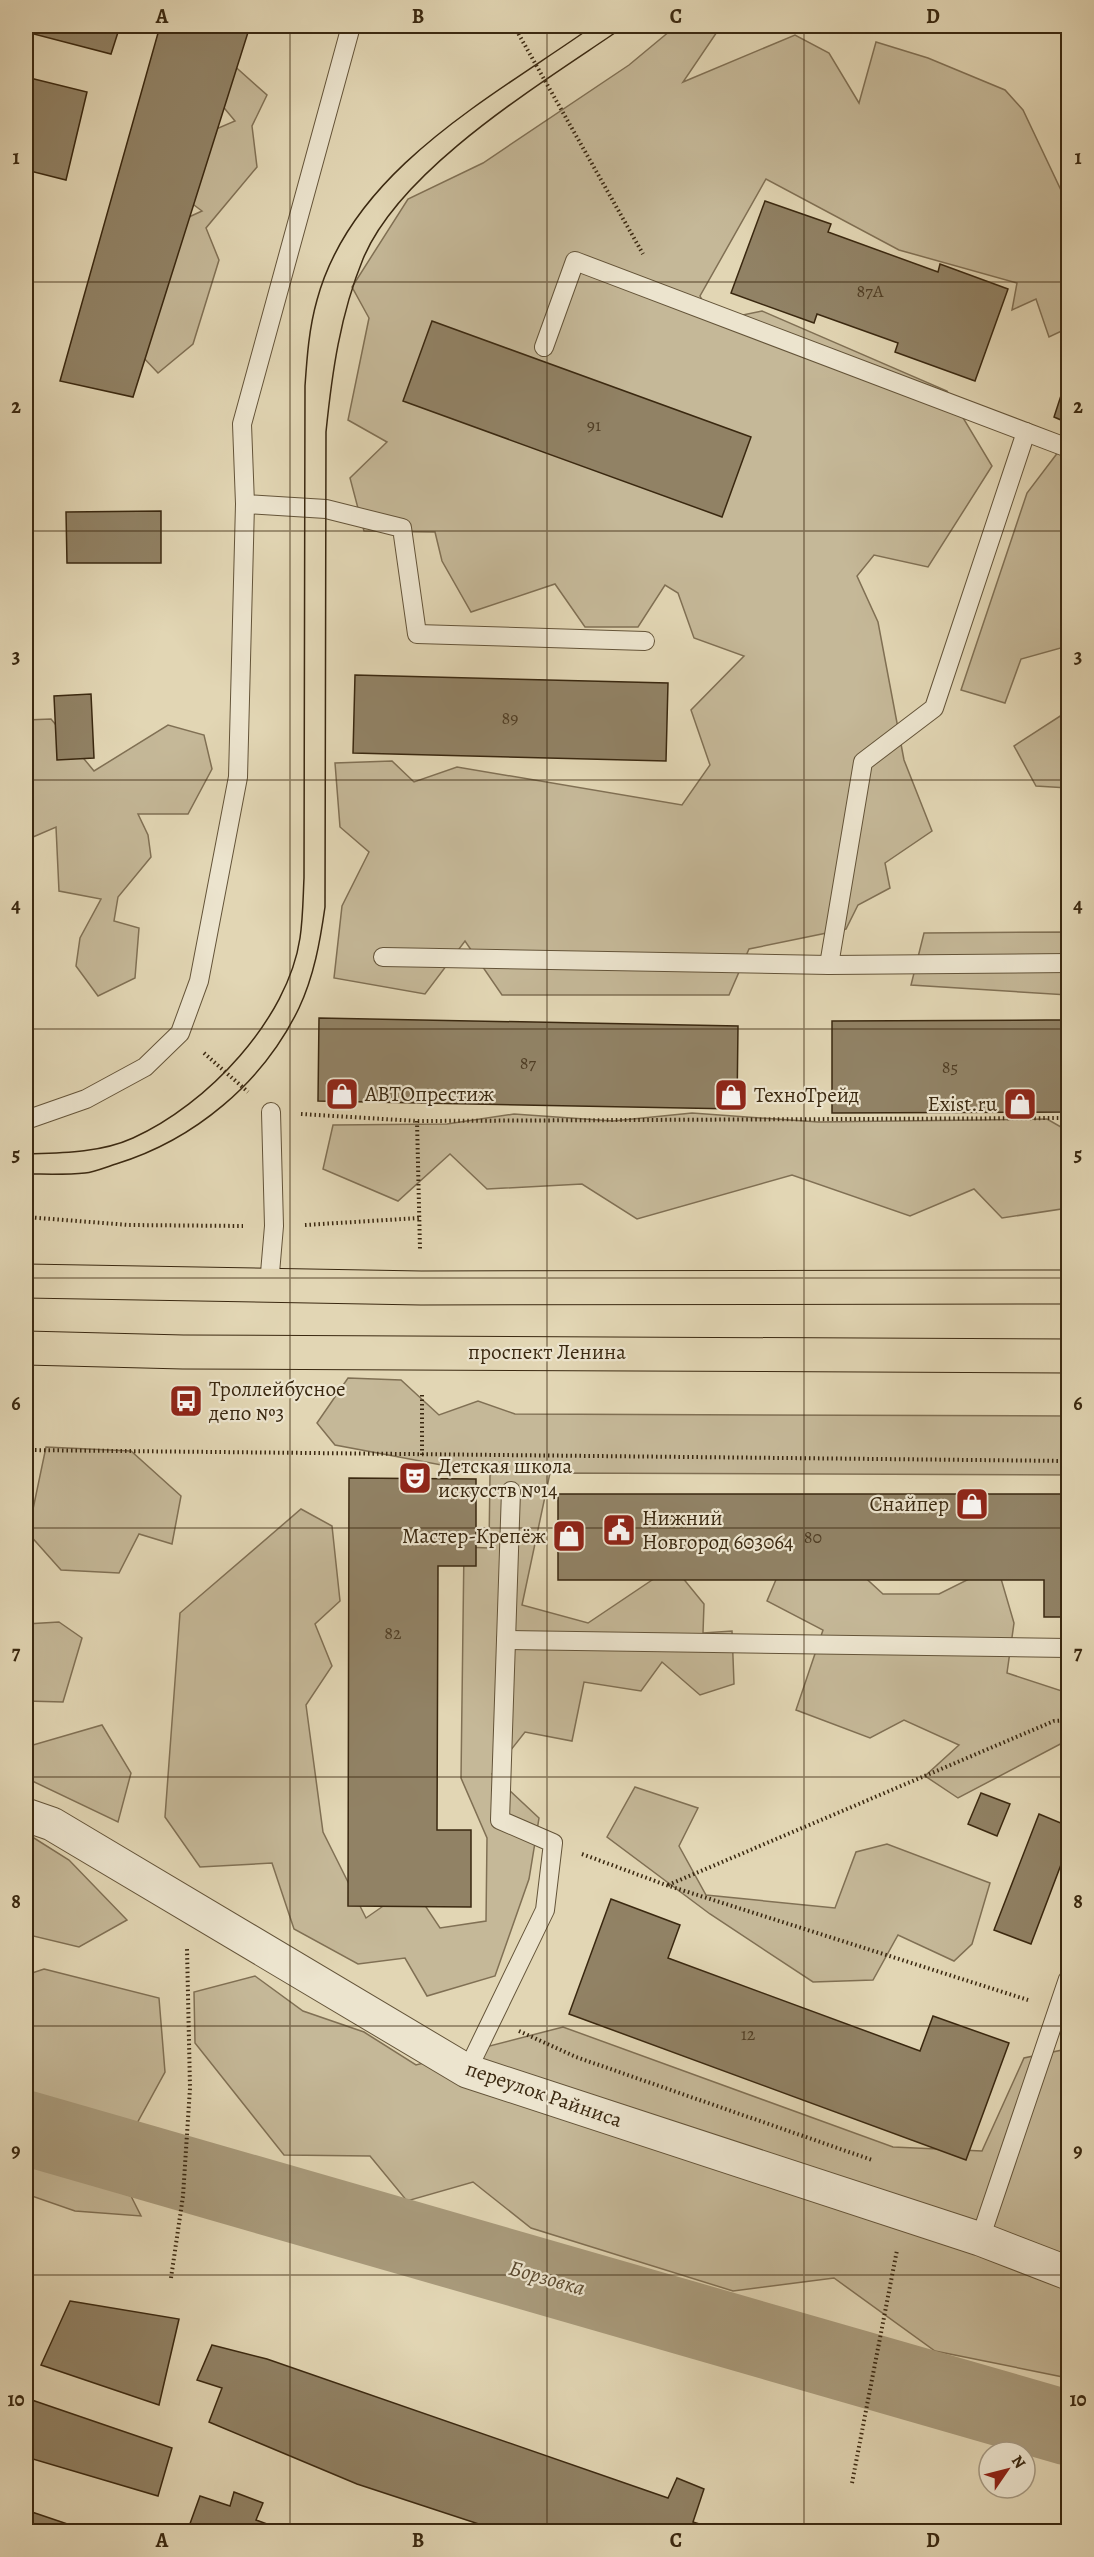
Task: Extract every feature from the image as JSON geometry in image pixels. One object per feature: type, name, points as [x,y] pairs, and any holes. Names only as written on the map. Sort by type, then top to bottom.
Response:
[{"type":"main road","points":[[26,1281],[421,1288],[1068,1287]]},
{"type":"main road","name":"проспект Ленина","points":[[26,1348],[183,1352],[1068,1356]]},
{"type":"street","name":"переулок Райниса","points":[[26,1815],[52,1824],[467,2070],[980,2239],[1068,2273]]},
{"type":"lane","points":[[26,1120],[86,1099],[145,1067],[180,1033],[199,981],[211,930],[238,777],[245,504],[242,424],[351,26]]},
{"type":"lane","points":[[544,347],[575,261],[1068,448]]},
{"type":"lane","points":[[829,964],[862,762],[934,708],[1026,432]]},
{"type":"lane","points":[[245,504],[326,509],[402,528],[417,634],[645,641]]},
{"type":"lane","points":[[383,957],[829,964],[1068,963]]},
{"type":"lane","points":[[269,1285],[274,1227],[271,1112]]},
{"type":"lane","points":[[467,2070],[546,1910],[553,1843],[500,1820],[511,1491]]},
{"type":"lane","points":[[506,1640],[1068,1648]]},
{"type":"lane","points":[[980,2239],[1068,1979]]},
{"type":"path","points":[[514,26],[667,296]]},
{"type":"path","points":[[180,1033],[271,1112],[417,1121],[1068,1118]]},
{"type":"path","points":[[26,1217],[129,1225],[274,1227],[419,1218]]},
{"type":"path","points":[[26,1450],[1068,1461]]},
{"type":"path","points":[[666,1886],[1054,1721],[1068,1720]]},
{"type":"path","points":[[553,1843],[666,1886],[1058,2009]]},
{"type":"path","points":[[171,2278],[183,2196],[190,2088],[186,1904]]},
{"type":"path","points":[[492,2019],[576,2056],[880,2163]]},
{"type":"path","points":[[852,2483],[888,2291]]},
{"type":"shaded area","points":[[676,26],[721,26],[683,82],[795,35],[829,53],[859,103],[876,42],[928,58],[1005,90],[1023,110],[1068,205],[1068,328],[1049,337],[1036,299],[1012,310],[1017,283],[899,250],[766,179],[700,296],[714,321],[762,311],[947,391],[992,466],[928,567],[874,555],[857,576],[878,622],[904,760],[932,831],[885,863],[890,888],[858,905],[846,929],[749,949],[729,995],[502,995],[465,941],[425,994],[334,978],[342,906],[369,852],[340,827],[335,763],[392,761],[414,782],[457,767],[682,805],[710,765],[691,710],[744,656],[694,638],[678,593],[665,585],[638,627],[585,627],[555,584],[471,612],[442,561],[435,532],[364,531],[350,478],[387,442],[348,420],[369,318],[352,287],[408,199],[483,163],[629,65]]},
{"type":"shaded area","points":[[230,62],[267,95],[252,126],[257,167],[206,228],[219,260],[193,344],[158,373],[124,337],[156,232],[202,211],[178,193],[202,135],[235,121],[210,91]]},
{"type":"shaded area","points":[[1068,439],[1068,646],[1021,659],[1005,703],[961,690],[1027,493]]},
{"type":"shaded area","points":[[1068,711],[1068,788],[1036,786],[1014,746]]},
{"type":"shaded area","points":[[51,719],[94,771],[168,725],[204,735],[212,769],[188,814],[138,814],[148,835],[151,857],[118,897],[114,921],[139,928],[135,978],[98,996],[76,966],[80,938],[101,899],[59,891],[56,827],[26,840],[26,720]]},
{"type":"shaded area","points":[[1067,932],[1068,995],[911,985],[924,933]]},
{"type":"shaded area","points":[[692,1113],[818,1122],[1047,1119],[1068,1131],[1068,1208],[1002,1218],[974,1189],[910,1216],[792,1175],[637,1219],[582,1184],[487,1189],[450,1154],[398,1201],[323,1169],[333,1125],[447,1124],[514,1114],[613,1121]]},
{"type":"shaded area","points":[[348,1378],[401,1380],[439,1415],[478,1401],[515,1414],[1068,1416],[1068,1475],[550,1473],[522,1605],[588,1623],[673,1566],[704,1604],[703,1633],[732,1631],[734,1684],[700,1695],[662,1662],[641,1691],[584,1682],[572,1741],[525,1732],[492,1774],[539,1818],[529,1879],[495,1976],[427,1996],[405,1958],[358,1964],[294,1929],[272,1863],[200,1867],[165,1817],[180,1613],[301,1509],[332,1526],[340,1601],[315,1624],[332,1666],[306,1705],[323,1832],[366,1918],[412,1886],[440,1928],[486,1921],[487,1838],[461,1778],[464,1547],[489,1548],[490,1474],[335,1445],[317,1423]]},
{"type":"shaded area","points":[[46,1447],[131,1451],[181,1496],[172,1544],[139,1534],[119,1573],[61,1570],[28,1533]]},
{"type":"shaded area","points":[[783,1563],[859,1572],[883,1594],[939,1594],[997,1565],[1014,1623],[1007,1673],[1068,1693],[1068,1740],[958,1798],[925,1776],[959,1745],[904,1720],[870,1738],[796,1710],[823,1630],[767,1601]]},
{"type":"shaded area","points":[[59,1622],[82,1638],[63,1702],[26,1701],[26,1624]]},
{"type":"shaded area","points":[[102,1725],[131,1773],[118,1822],[26,1778],[26,1747]]},
{"type":"shaded area","points":[[635,1787],[698,1808],[679,1846],[706,1895],[835,1908],[856,1852],[887,1844],[990,1883],[972,1944],[954,1961],[898,1935],[873,1980],[813,1982],[710,1914],[607,1837]]},
{"type":"shaded area","points":[[26,1833],[69,1860],[127,1920],[79,1947],[33,1936],[26,1902]]},
{"type":"shaded area","points":[[44,1969],[159,1998],[165,2072],[130,2136],[26,2101],[26,1975]]},
{"type":"shaded area","points":[[255,1976],[303,2011],[364,2032],[416,2065],[563,2027],[893,2147],[982,2151],[1024,2058],[1062,2050],[1068,2039],[1068,2378],[935,2351],[834,2278],[733,2291],[531,2228],[473,2182],[407,2201],[370,2156],[284,2155],[195,2043],[194,1992]]},
{"type":"shaded area","points":[[26,2162],[131,2196],[141,2216],[75,2211],[26,2194]]},
{"type":"building","points":[[26,26],[120,26],[111,54],[26,32]]},
{"type":"building","points":[[160,26],[250,26],[133,397],[60,381]]},
{"type":"building","points":[[26,77],[87,92],[66,180],[26,170]]},
{"type":"building","points":[[765,201],[831,224],[828,232],[938,272],[940,264],[1008,289],[975,381],[895,352],[898,343],[817,314],[814,323],[731,293]]},
{"type":"building","points":[[432,321],[751,437],[722,517],[403,401]]},
{"type":"building","points":[[1068,374],[1068,423],[1054,417]]},
{"type":"building","points":[[161,511],[161,563],[67,563],[66,512]]},
{"type":"building","points":[[355,675],[668,683],[666,761],[353,753]]},
{"type":"building","points":[[91,694],[94,758],[57,760],[54,696]]},
{"type":"building","points":[[319,1018],[738,1026],[737,1109],[318,1101]]},
{"type":"building","points":[[1068,1020],[1068,1112],[832,1113],[832,1021]]},
{"type":"building","points":[[349,1478],[476,1479],[476,1566],[438,1566],[437,1830],[471,1830],[471,1907],[348,1906]]},
{"type":"building","points":[[558,1494],[1068,1494],[1068,1617],[1044,1617],[1044,1580],[558,1580]]},
{"type":"building","points":[[981,1793],[1010,1804],[997,1836],[968,1824]]},
{"type":"building","points":[[1039,1814],[1068,1826],[1068,1846],[1031,1944],[994,1930]]},
{"type":"building","points":[[611,1899],[680,1925],[668,1958],[920,2051],[933,2016],[1009,2043],[966,2160],[569,2014]]},
{"type":"building","points":[[70,2301],[179,2319],[159,2405],[41,2365]]},
{"type":"building","points":[[212,2345],[267,2359],[668,2498],[677,2478],[704,2489],[693,2522],[725,2532],[503,2532],[357,2484],[209,2422],[222,2388],[197,2380]]},
{"type":"building","points":[[26,2398],[172,2448],[158,2496],[26,2457]]},
{"type":"building","points":[[234,2492],[263,2503],[256,2520],[289,2532],[187,2532],[200,2496],[230,2506]]},
{"type":"building","points":[[26,2510],[91,2532],[26,2532]]},
{"type":"waterway","name":"Борзовка","points":[[26,2128],[1068,2428]]},
{"type":"tram line","points":[[26,1154],[107,1147],[133,1138],[161,1123],[215,1082],[240,1056],[279,999],[292,968],[300,938],[303,908],[305,386],[310,332],[317,300],[335,254],[361,212],[393,175],[430,141],[470,110],[593,26]]},
{"type":"tram line","points":[[26,1174],[93,1172],[145,1153],[199,1124],[246,1084],[266,1061],[299,1008],[316,959],[325,907],[326,432],[338,344],[348,301],[363,259],[382,225],[409,192],[441,160],[517,100],[625,26]]},
{"type":"place","name":"АВТОпрестиж","points":[[342,1094]]},
{"type":"place","name":"ТехноТрейд","points":[[731,1095]]},
{"type":"place","name":"Exist.ru","points":[[1020,1104]]},
{"type":"place","name":"Троллейбусное депо №3","points":[[186,1401]]},
{"type":"place","name":"Детская школа искусств №14","points":[[415,1478]]},
{"type":"place","name":"Снайпер","points":[[972,1504]]},
{"type":"place","name":"Нижний Новгород 603064","points":[[619,1530]]},
{"type":"place","name":"Мастер-Крепёж","points":[[569,1536]]}]
